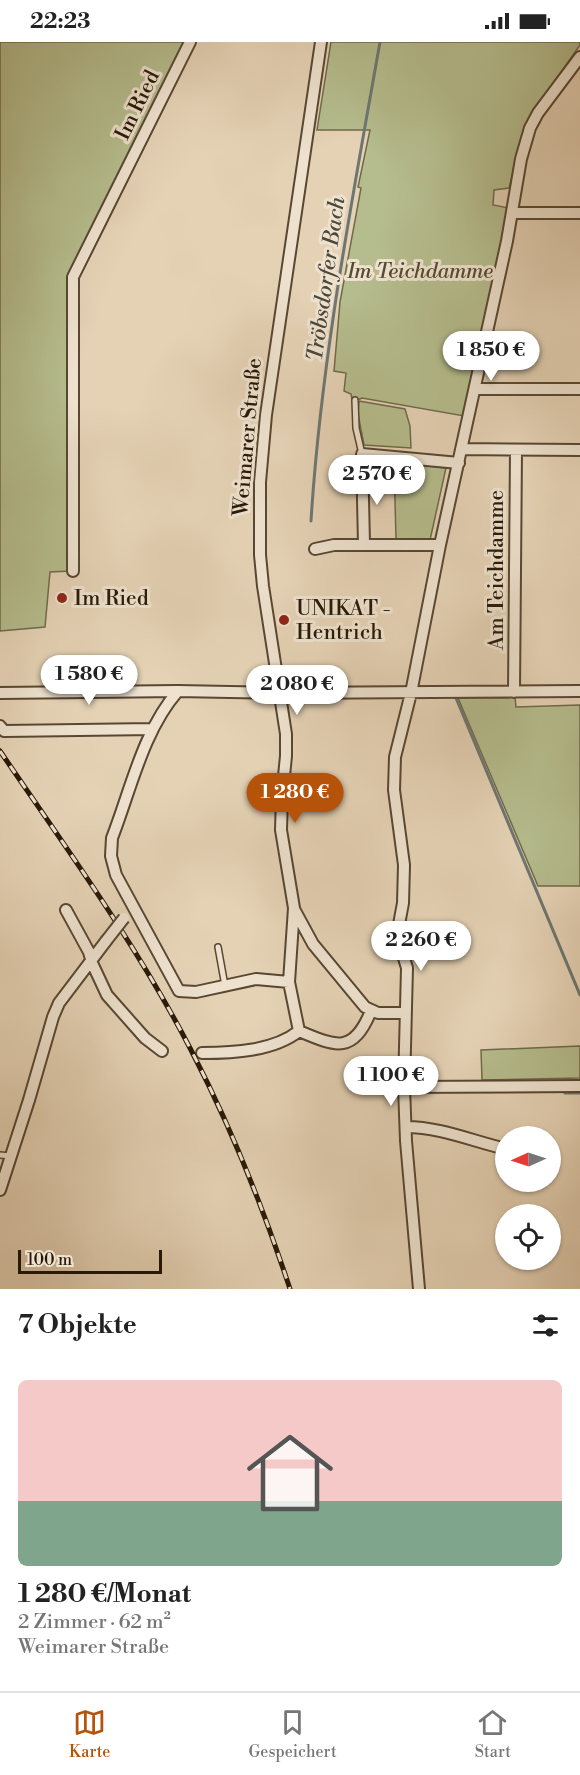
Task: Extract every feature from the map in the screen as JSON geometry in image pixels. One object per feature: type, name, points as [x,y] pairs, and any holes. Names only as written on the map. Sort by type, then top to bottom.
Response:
[{"type":"street","name":"Im Ried","points":[[73,571],[73,277],[190,42]]},
{"type":"street","name":"Weimarer Straße","points":[[299,1031],[289,982],[294,908],[281,830],[286,742],[260,555],[258,508],[278,325],[321,42]]},
{"type":"street","name":"Am Teichdamme","points":[[419,1289],[404,1086],[407,968],[397,935],[403,903],[404,865],[393,780],[396,746],[411,693],[440,545],[530,128],[538,113],[580,57]]},
{"type":"street","points":[[512,213],[580,213]]},
{"type":"street","points":[[475,389],[580,389]]},
{"type":"street","points":[[461,449],[580,450]]},
{"type":"street","name":"Am Teichdamme","points":[[514,692],[516,450]]},
{"type":"street","points":[[364,544],[356,481],[362,454],[459,463]]},
{"type":"street","points":[[315,549],[334,545],[364,544],[440,545]]},
{"type":"street","points":[[178,691],[167,703],[137,767],[111,847],[116,875],[179,991],[196,992],[256,979],[289,982]]},
{"type":"street","points":[[0,693],[580,691]]},
{"type":"street","points":[[0,726],[4,731],[153,729]]},
{"type":"street","name":"Weimarer Straße","points":[[294,908],[314,944],[365,1007],[371,1011]]},
{"type":"street","points":[[0,1190],[5,1156],[59,1003],[92,963],[124,918],[134,909]]},
{"type":"street","points":[[66,910],[89,952],[107,995],[145,1038],[162,1051]]},
{"type":"street","points":[[202,1053],[235,1052],[276,1044],[289,1039],[299,1031],[332,1043],[350,1042],[360,1033],[371,1011],[405,1013]]},
{"type":"street","points":[[404,1086],[580,1086]]},
{"type":"street","points":[[406,1127],[424,1127],[495,1146]]},
{"type":"lane","points":[[355,400],[356,428],[362,454]]},
{"type":"lane","points":[[218,947],[225,986]]},
{"type":"green space","points":[[0,42],[187,42],[71,276],[71,571],[50,572],[45,627],[0,631]]},
{"type":"green space","name":"Im Teichdamme","points":[[331,42],[580,42],[527,121],[509,188],[494,190],[493,205],[509,208],[464,416],[362,398],[352,399],[351,394],[344,391],[346,373],[334,371],[340,302],[361,188],[358,187],[370,130],[317,130]]},
{"type":"green space","points":[[359,401],[405,409],[410,426],[411,448],[364,445],[358,414]]},
{"type":"green space","points":[[394,462],[446,468],[430,540],[396,539]]},
{"type":"green space","points":[[515,697],[516,707],[580,705],[580,886],[538,886],[458,698]]},
{"type":"green space","points":[[580,1046],[580,1078],[482,1080],[481,1050]]},
{"type":"waterway","name":"Tröbsdorfer Bach","points":[[311,521],[330,341],[348,221],[380,42]]},
{"type":"waterway","points":[[456,698],[580,995]]},
{"type":"waterway","points":[[565,1093],[580,1093]]},
{"type":"railway","points":[[0,751],[100,897],[170,1011],[206,1079],[233,1138],[269,1228],[290,1289]]},
{"type":"place","name":"Im Ried","points":[[62,598]]},
{"type":"place","name":"UNIKAT - Hentrich","points":[[284,620]]}]
